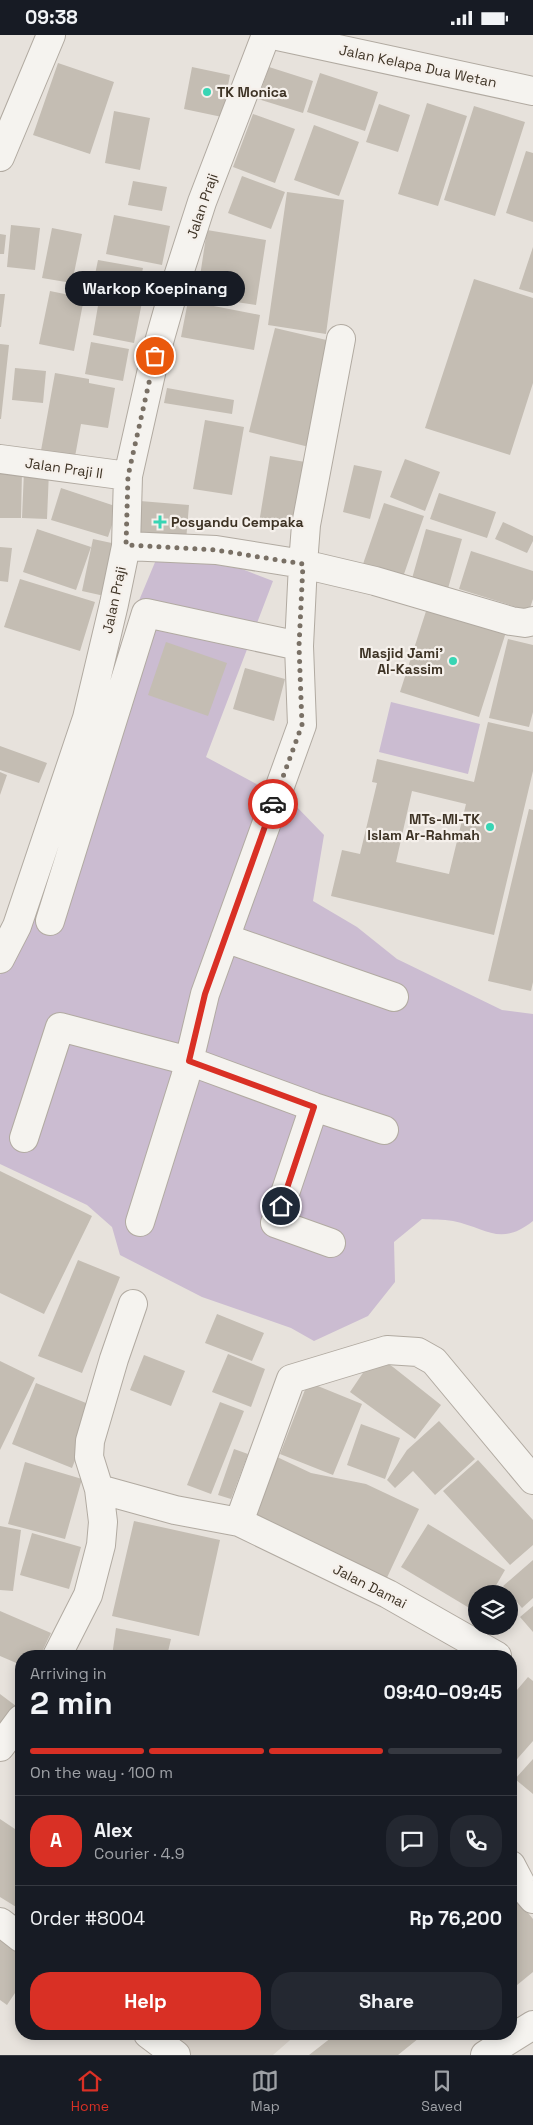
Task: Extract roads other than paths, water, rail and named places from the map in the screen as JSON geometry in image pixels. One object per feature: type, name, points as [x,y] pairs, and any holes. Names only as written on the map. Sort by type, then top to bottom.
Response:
[{"type":"street","points":[[0,157],[51,35]]},
{"type":"street","name":"Jalan Praji","points":[[0,959],[17,925],[87,718],[126,545],[128,476],[155,356],[175,286],[202,202],[266,35]]},
{"type":"street","name":"Jalan Kelapa Dua Wetan","points":[[273,35],[533,91]]},
{"type":"street","points":[[140,1222],[185,1078],[205,994],[302,725],[299,646],[306,525],[341,339]]},
{"type":"street","name":"Jalan Praji II","points":[[0,459],[128,476]]},
{"type":"street","points":[[126,545],[216,550],[303,564],[376,581],[511,621],[524,623],[533,621]]},
{"type":"street","points":[[50,921],[146,613],[299,646]]},
{"type":"street","points":[[225,939],[394,997]]},
{"type":"street","points":[[24,1139],[60,1027],[189,1061],[314,1107],[384,1130]]},
{"type":"street","points":[[314,1107],[275,1223],[331,1243]]},
{"type":"street","points":[[60,1650],[88,1595],[101,1545],[103,1522],[100,1489],[92,1471],[89,1457],[90,1441],[114,1359],[133,1304]]},
{"type":"street","points":[[239,1522],[291,1379],[387,1350],[418,1352],[434,1361],[533,1480]]},
{"type":"street","name":"Jalan Damai","points":[[100,1489],[175,1510],[239,1522],[388,1594],[486,1650]]},
{"type":"street","points":[[0,1747],[15,1727]]},
{"type":"street","points":[[517,1876],[533,1899]]},
{"type":"street","points":[[0,1922],[15,1934]]},
{"type":"street","points":[[517,2035],[533,2025]]},
{"type":"street","points":[[156,2040],[176,2055]]},
{"type":"street","points":[[486,2055],[510,2040]]},
{"type":"place","name":"TK Monica","points":[[207,92]]},
{"type":"place","name":"Warkop Koepinang","points":[[155,356]]},
{"type":"place","name":"Posyandu Cempaka","points":[[160,522]]},
{"type":"place","name":"Masjid Jami' Al-Kassim","points":[[453,661]]},
{"type":"place","name":"MTs-MI-TK Islam Ar-Rahmah","points":[[490,827]]}]
